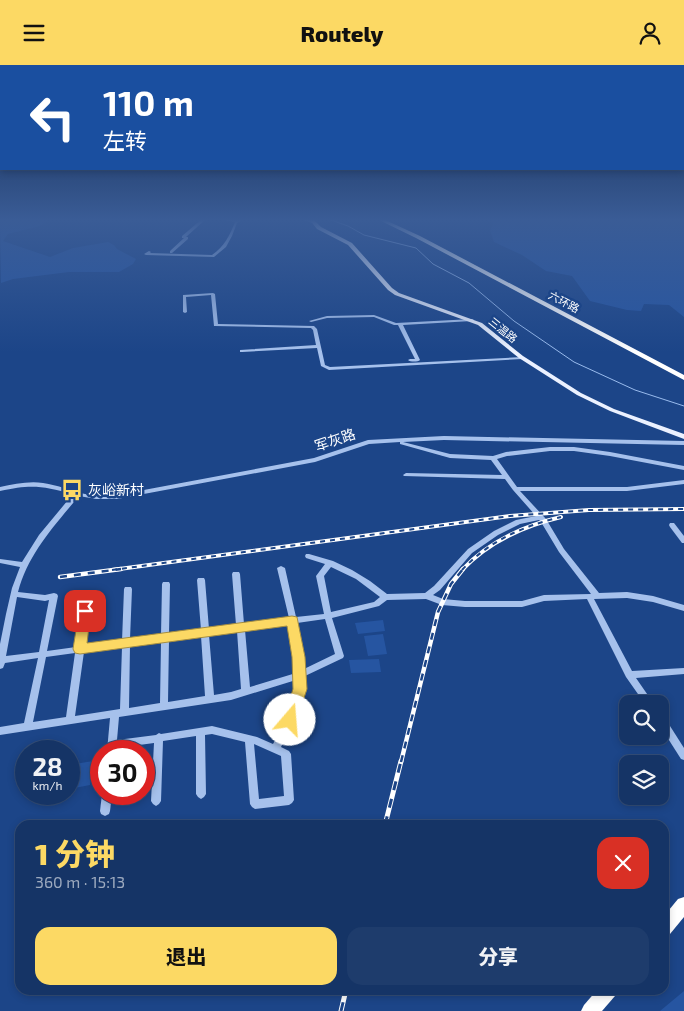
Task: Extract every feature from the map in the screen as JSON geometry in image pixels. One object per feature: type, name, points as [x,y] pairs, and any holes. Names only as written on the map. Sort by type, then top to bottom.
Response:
[{"type":"highway","name":"六环路","points":[[468,263],[645,355],[684,373]]},
{"type":"highway","name":"六环路","points":[[473,263],[645,355],[684,378]]},
{"type":"highway","points":[[669,922],[684,905]]},
{"type":"highway","points":[[590,1011],[604,995]]},
{"type":"main road","name":"三温路","points":[[368,263],[390,289],[397,294],[472,320],[488,329],[522,358],[587,399],[684,437]]},
{"type":"street","points":[[185,312],[184,296],[213,294],[216,325],[309,326],[315,329],[323,366],[333,370],[522,358]]},
{"type":"street","points":[[311,321],[327,317],[374,316],[400,324],[472,320]]},
{"type":"street","points":[[347,364],[418,360],[400,324]]},
{"type":"street","points":[[242,351],[319,346]]},
{"type":"street","name":"军灰路","points":[[0,489],[23,485],[41,485],[76,495],[96,498],[117,497],[327,457],[368,442],[376,441],[444,438],[684,443]]},
{"type":"street","points":[[402,443],[450,456],[493,458],[550,449],[574,449],[684,468]]},
{"type":"street","points":[[493,458],[539,518],[544,521],[561,550],[593,596],[629,675],[643,695]]},
{"type":"street","points":[[406,475],[506,477]]},
{"type":"street","points":[[516,489],[628,489],[684,483]]},
{"type":"street","points":[[76,495],[59,515],[24,565],[15,594],[1,663],[42,654],[328,616],[376,603],[385,597],[427,596],[442,602],[465,604],[522,603],[544,598],[627,595],[653,599],[684,608]]},
{"type":"street","points":[[427,596],[437,588],[470,551],[496,533],[518,522],[539,518]]},
{"type":"street","points":[[672,525],[684,541]]},
{"type":"street","points":[[309,556],[342,567],[369,581],[385,597]]},
{"type":"street","points":[[0,561],[24,565]]},
{"type":"street","points":[[0,731],[210,700],[246,692],[300,675],[340,656],[328,616],[320,576],[330,563]]},
{"type":"street","points":[[275,749],[290,720],[300,689],[300,675],[292,621],[281,568]]},
{"type":"street","points":[[236,574],[246,692]]},
{"type":"street","points":[[201,579],[210,700]]},
{"type":"street","points":[[164,707],[166,583]]},
{"type":"street","points":[[114,740],[120,713],[128,589]]},
{"type":"street","points":[[70,721],[88,592]]},
{"type":"street","points":[[15,594],[45,598],[54,597],[28,727]]},
{"type":"street","points":[[629,675],[684,671]]},
{"type":"street","points":[[146,740],[212,730],[250,739],[275,749],[286,754],[289,800],[254,804],[250,739]]},
{"type":"street","points":[[200,731],[201,794]]},
{"type":"street","points":[[669,732],[684,757]]},
{"type":"street","points":[[156,801],[159,737]]},
{"type":"street","points":[[105,811],[106,805]]},
{"type":"shaded area","points":[[1,263],[134,263],[119,272],[69,272],[13,279],[1,283]]},
{"type":"shaded area","points":[[534,263],[684,263],[684,317],[669,305],[644,304],[641,311],[627,310],[590,301],[572,276],[546,271]]},
{"type":"shaded area","points":[[383,620],[385,631],[358,634],[355,623]]},
{"type":"shaded area","points":[[383,634],[387,654],[368,656],[364,636]]},
{"type":"shaded area","points":[[379,659],[381,672],[351,673],[349,660]]},
{"type":"shaded area","points":[[90,762],[90,785],[80,787],[80,763]]},
{"type":"shaded area","points":[[684,991],[684,1011],[660,1011]]},
{"type":"waterway","points":[[432,263],[469,283],[514,321],[574,362],[635,390],[684,406]]},
{"type":"railway","points":[[112,570],[510,516],[589,510],[684,509]]},
{"type":"railway","points":[[463,569],[472,560],[507,536],[533,525],[561,517]]},
{"type":"railway","points":[[60,577],[121,569]]},
{"type":"railway","points":[[401,762],[438,612],[451,584],[463,569]]},
{"type":"railway","points":[[386,820],[401,761]]},
{"type":"railway","points":[[341,1011],[345,995]]},
{"type":"place","name":"灰峪新村","points":[[72,490]]},
{"type":"route","points":[[85,611],[80,649],[292,621],[298,657],[300,689],[290,720]]}]
